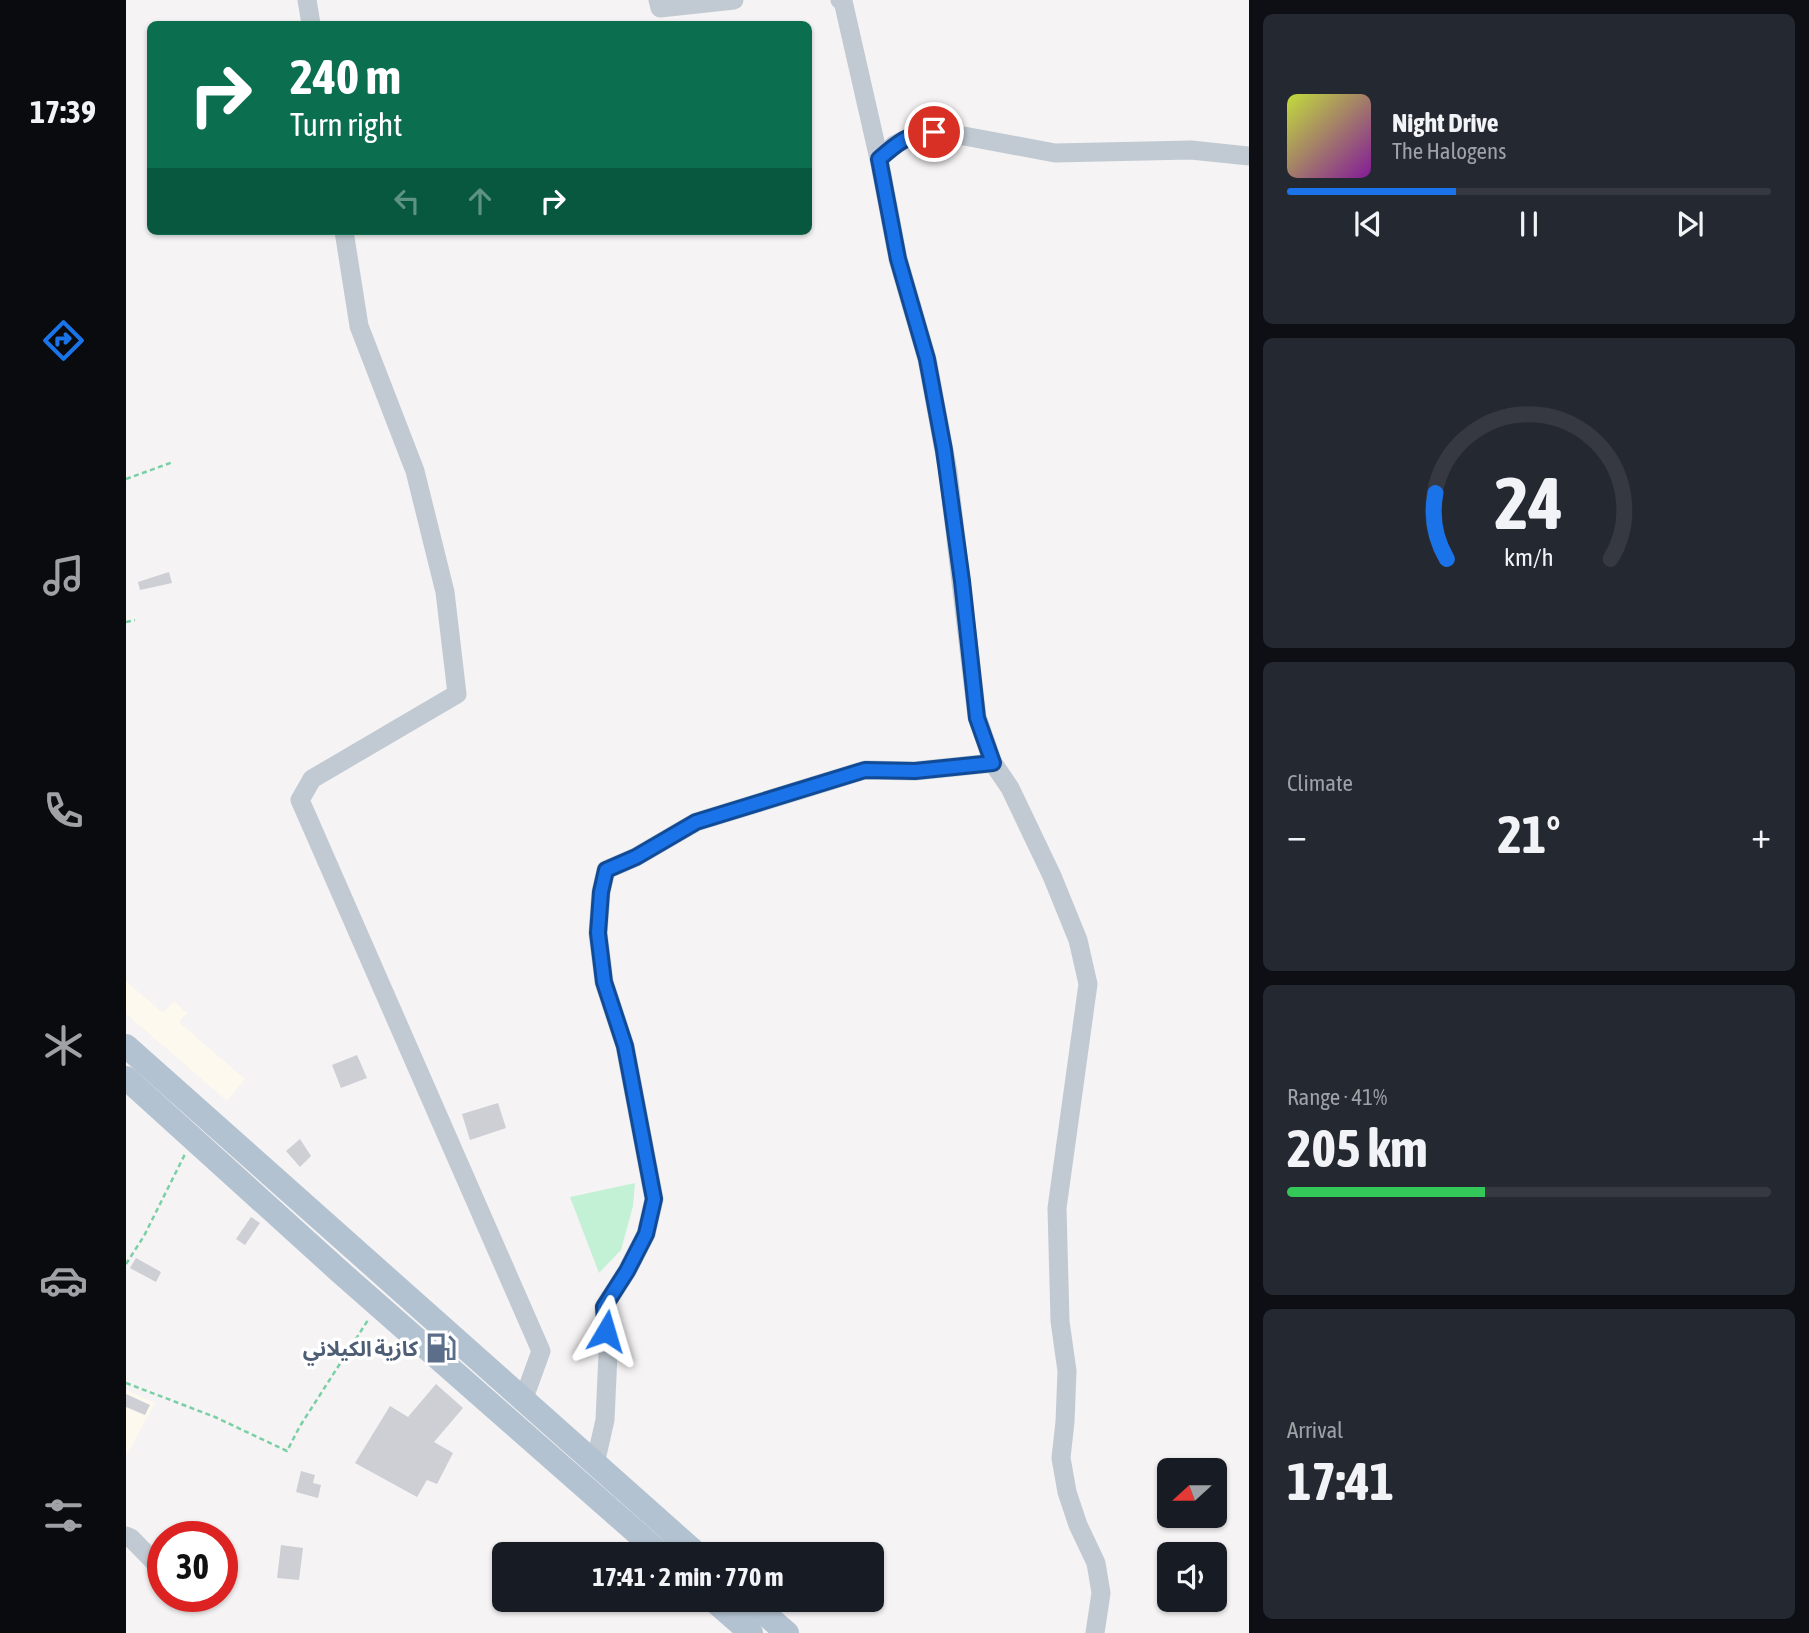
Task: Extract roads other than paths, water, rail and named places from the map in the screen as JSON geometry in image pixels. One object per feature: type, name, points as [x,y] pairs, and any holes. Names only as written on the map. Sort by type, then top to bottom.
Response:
[{"type":"main road","points":[[126,1046],[683,1542]]},
{"type":"main road","points":[[126,1077],[377,1305],[647,1542]]},
{"type":"main road","points":[[727,1612],[751,1633]]},
{"type":"main road","points":[[763,1612],[787,1633]]},
{"type":"street","points":[[307,0],[310,21]]},
{"type":"street","points":[[657,0],[660,8],[734,0]]},
{"type":"street","points":[[842,0],[879,159],[898,259],[927,359],[946,460],[977,718],[993,763],[1010,788],[1052,876],[1078,940],[1087,984],[1057,1208],[1060,1321],[1066,1371],[1061,1458],[1078,1525],[1096,1563],[1101,1593],[1095,1633]]},
{"type":"street","points":[[879,159],[894,145],[920,132],[948,133],[1055,153],[1191,150],[1249,156]]},
{"type":"street","points":[[345,235],[359,326],[415,471],[442,579],[457,694],[312,779],[300,800],[541,1351],[524,1398]]},
{"type":"street","points":[[595,1465],[605,1420],[608,1354],[604,1307],[646,1234],[654,1199],[625,1046],[604,982],[598,933],[601,892],[606,870],[636,857],[696,822],[865,770],[915,771],[993,763]]},
{"type":"street","points":[[126,1536],[147,1554]]},
{"type":"place","name":"كازية الكيلاني","points":[[441,1348]]}]
